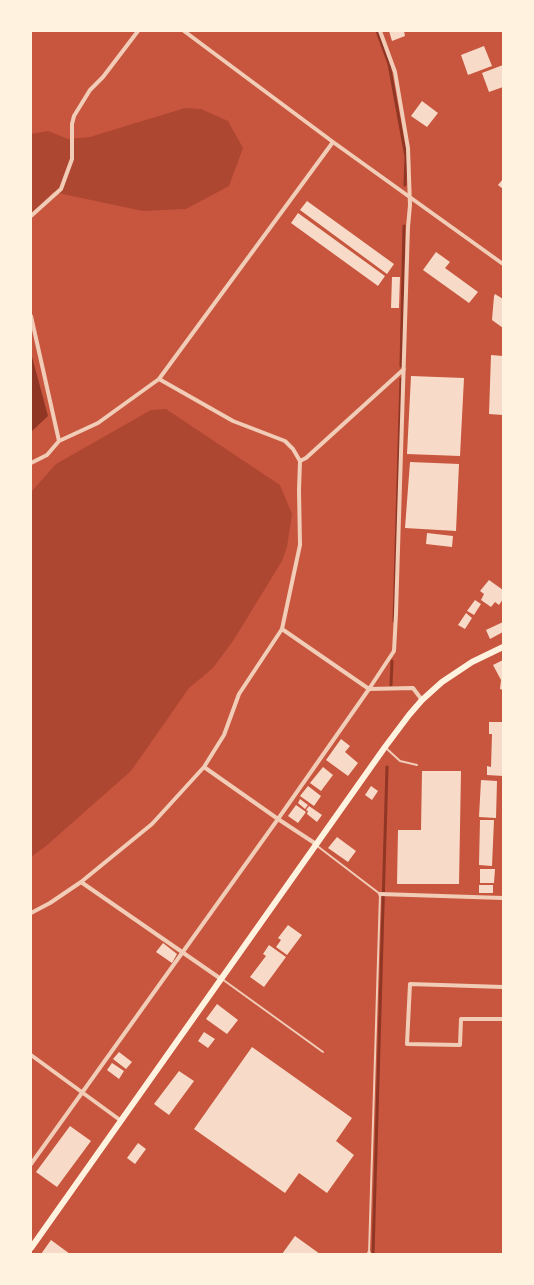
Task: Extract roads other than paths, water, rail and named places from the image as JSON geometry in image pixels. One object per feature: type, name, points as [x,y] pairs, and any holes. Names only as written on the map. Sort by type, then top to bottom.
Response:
[{"type":"main road","points":[[31,1248],[385,747],[422,700],[442,682],[472,662],[503,647]]},
{"type":"street","points":[[31,216],[61,189],[72,159],[72,124],[74,116],[90,90],[103,77],[138,31]]},
{"type":"street","points":[[184,31],[333,142],[503,264]]},
{"type":"street","points":[[31,1164],[278,819],[394,651],[408,227],[410,205],[408,148],[395,72],[380,31]]},
{"type":"street","points":[[31,463],[46,455],[59,441],[98,423],[159,379],[333,142]]},
{"type":"street","points":[[31,316],[59,441]]},
{"type":"street","points":[[300,461],[306,458],[404,369]]},
{"type":"street","points":[[31,913],[50,903],[80,882],[152,824],[204,766],[224,735],[239,694],[282,629],[300,545],[300,461],[293,449],[285,441],[233,421],[159,379]]},
{"type":"street","points":[[282,629],[369,689],[413,688],[422,700]]},
{"type":"street","points":[[204,766],[278,819],[316,844]]},
{"type":"street","points":[[80,882],[221,979]]},
{"type":"street","points":[[380,894],[503,898]]},
{"type":"street","points":[[503,987],[410,984],[407,1044],[460,1045],[461,1018],[503,1019]]},
{"type":"street","points":[[31,1055],[120,1120]]},
{"type":"lane","points":[[385,747],[400,761],[417,765]]},
{"type":"lane","points":[[316,844],[380,894],[369,1253]]},
{"type":"lane","points":[[221,979],[323,1052]]},
{"type":"waterway","points":[[377,31],[389,64],[406,157],[405,185]]},
{"type":"waterway","points":[[401,366],[404,226]]},
{"type":"waterway","points":[[394,621],[401,379]]},
{"type":"waterway","points":[[391,685],[392,661]]},
{"type":"waterway","points":[[373,1254],[387,767]]}]
